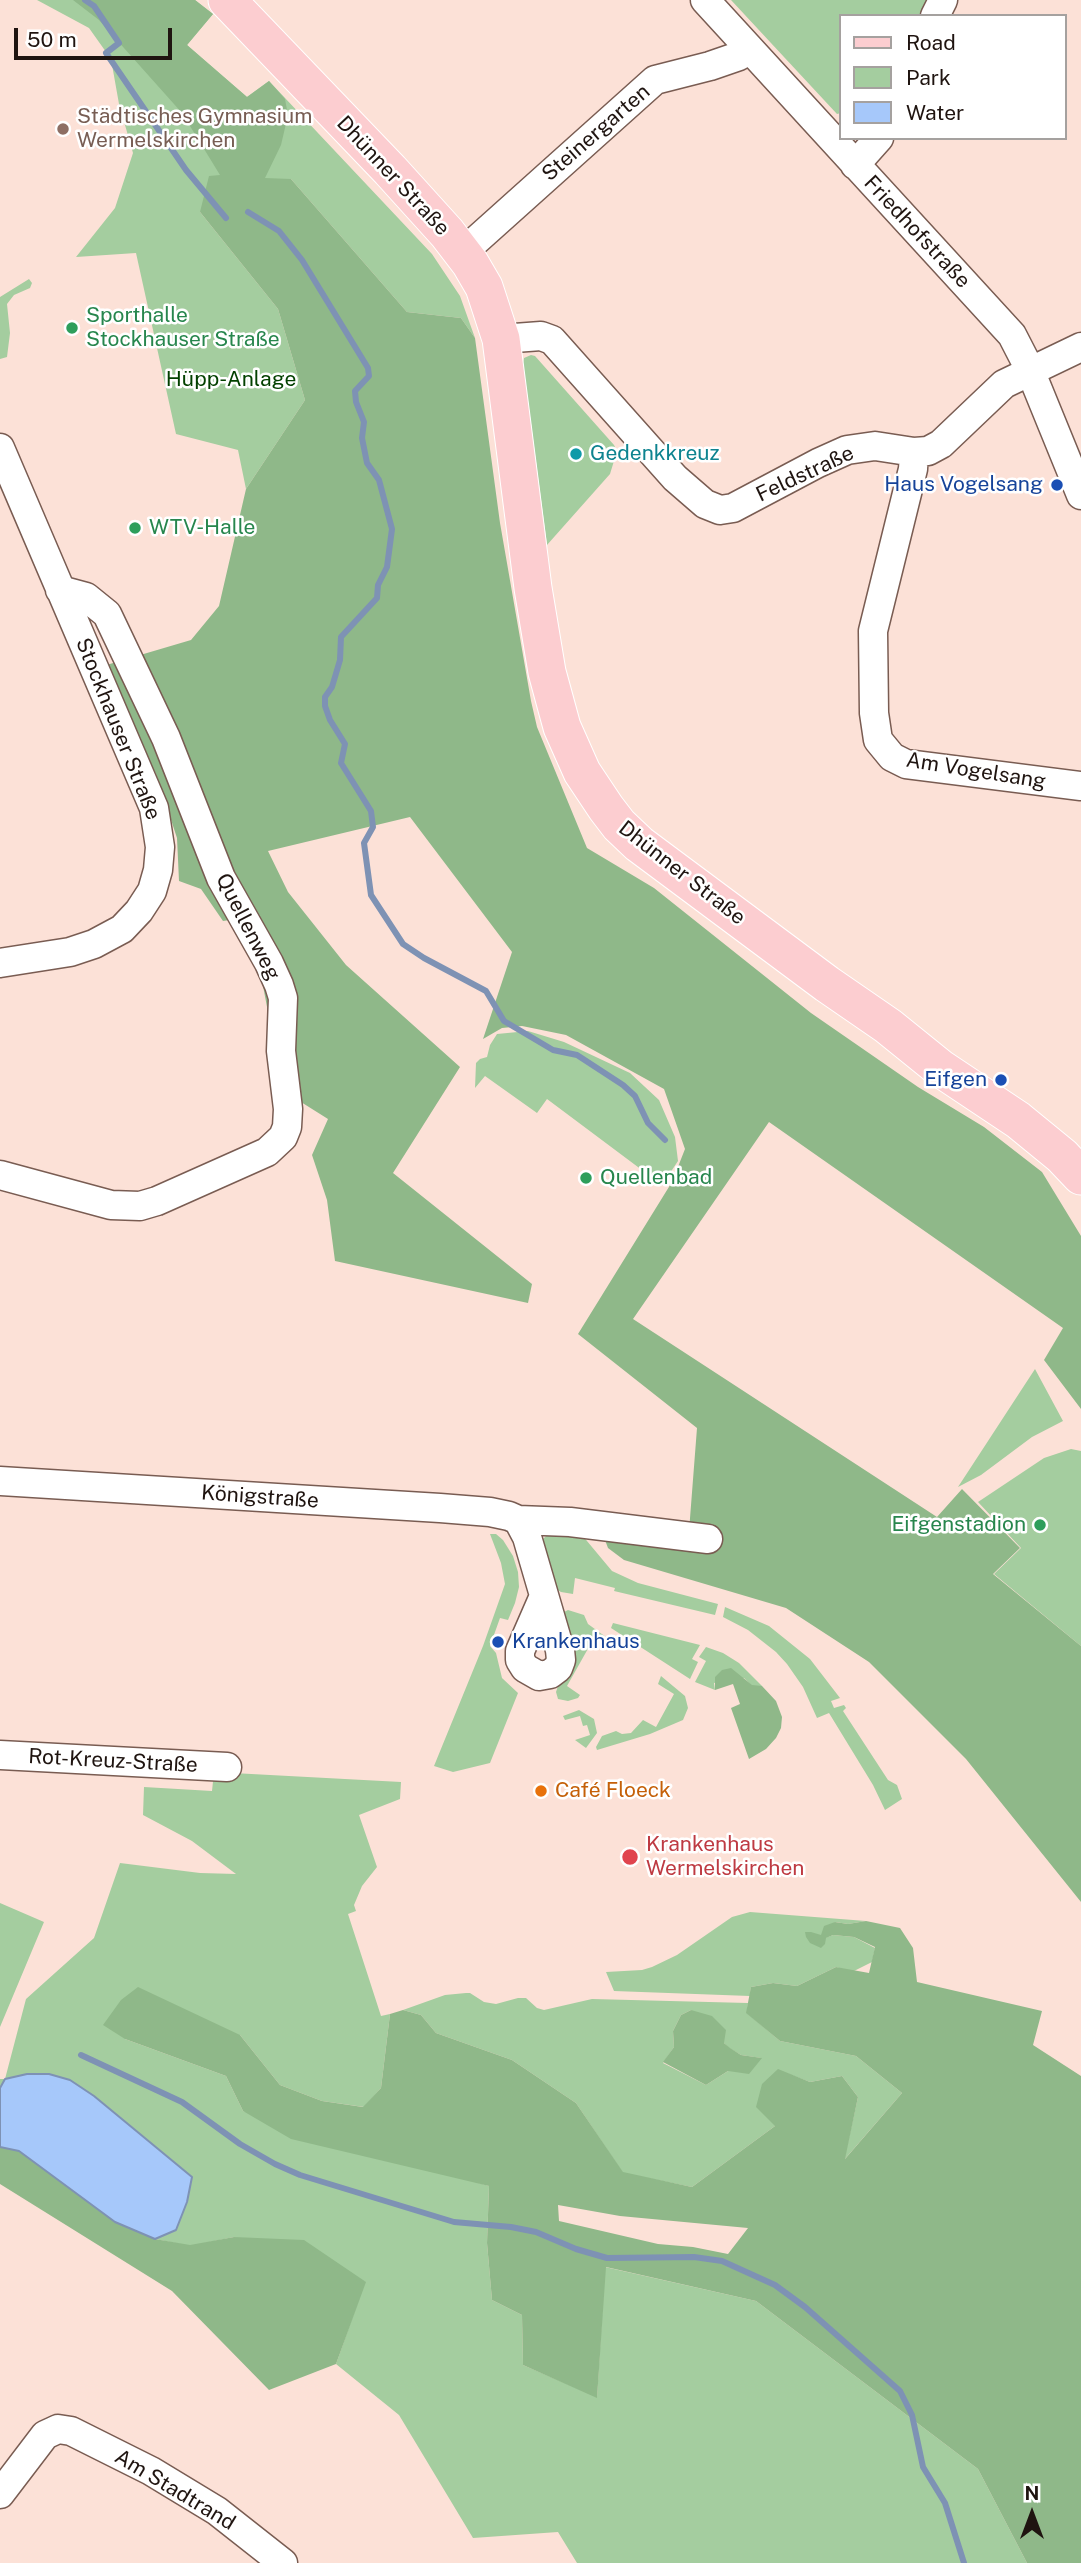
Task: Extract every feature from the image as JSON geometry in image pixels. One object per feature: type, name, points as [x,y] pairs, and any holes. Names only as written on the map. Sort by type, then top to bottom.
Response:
[{"type":"main road","name":"Dhünner Straße","points":[[227,0],[390,170],[462,253],[484,287],[501,339],[533,588],[547,672],[562,727],[582,772],[595,792],[619,825],[639,844],[817,977],[888,1026],[940,1068],[1018,1120],[1062,1156],[1081,1176]]},
{"type":"street","name":"Friedhofstraße","points":[[705,0],[1012,335],[1030,370],[1081,495]]},
{"type":"street","name":"Steinergarten","points":[[462,253],[655,80],[710,66],[739,56],[748,48]]},
{"type":"street","points":[[855,165],[877,140]]},
{"type":"street","name":"Feldstraße","points":[[501,339],[541,336],[552,340],[675,478],[711,508],[726,510],[847,450],[875,446],[914,452]]},
{"type":"street","points":[[914,452],[923,453],[936,448],[1004,384],[1081,347]]},
{"type":"street","name":"Am Vogelsang","points":[[914,452],[913,469],[873,631],[874,713],[878,740],[892,757],[906,764],[1081,786]]},
{"type":"street","name":"Stockhauser Straße","points":[[0,963],[70,952],[110,937],[122,929],[139,911],[152,891],[158,870],[159,835],[154,808],[2,456]]},
{"type":"street","name":"Quellenweg","points":[[0,1175],[111,1205],[140,1206],[267,1152],[283,1137],[287,1127],[288,1109],[281,1051],[283,998],[270,963],[250,933],[221,878],[166,738],[107,614],[86,597],[60,590]]},
{"type":"street","name":"Königstraße","points":[[0,1481],[490,1512],[518,1520],[570,1522],[708,1539]]},
{"type":"street","points":[[518,1520],[527,1537],[544,1597]]},
{"type":"street","name":"Rot-Kreuz-Straße","points":[[0,1755],[227,1767]]},
{"type":"street","name":"Am Stadtrand","points":[[0,2494],[45,2435],[58,2429],[71,2431],[151,2471],[216,2511],[283,2563]]},
{"type":"green space","name":"Hüpp-Anlage","points":[[37,0],[195,0],[213,14],[187,45],[247,97],[269,81],[432,254],[460,296],[475,338],[461,318],[407,312],[291,179],[200,212],[278,309],[305,400],[246,489],[238,450],[176,434],[136,253],[76,257],[115,208],[133,153],[119,104],[111,59],[89,28]]},
{"type":"green space","points":[[73,0],[195,0],[213,14],[187,45],[247,97],[269,81],[285,99],[288,115],[281,145],[265,178],[291,179],[407,312],[461,318],[475,338],[500,523],[531,701],[537,727],[587,848],[654,888],[811,1013],[918,1087],[984,1127],[1042,1172],[1081,1236],[1081,1409],[1044,1360],[1063,1328],[769,1122],[633,1319],[937,1517],[962,1489],[1020,1548],[993,1574],[1081,1646],[1081,1902],[966,1759],[869,1662],[786,1608],[624,1560],[608,1548],[605,1540],[688,1544],[697,1428],[578,1334],[672,1182],[685,1149],[664,1089],[566,1035],[522,1026],[502,1028],[483,1039],[512,952],[410,817],[268,851],[288,892],[346,965],[460,1067],[393,1173],[532,1284],[528,1303],[335,1261],[327,1200],[312,1155],[328,1119],[293,1097],[271,1028],[250,917],[223,921],[201,889],[179,881],[177,838],[156,774],[103,666],[191,640],[219,606],[246,489],[305,400],[278,309],[200,212],[209,176],[220,175],[182,113],[99,20]]},
{"type":"green space","points":[[731,0],[929,0],[922,14],[839,14],[837,114]]},
{"type":"green space","points":[[29,279],[32,283],[30,288],[14,295],[7,304],[10,333],[7,357],[0,359],[0,297]]},
{"type":"green space","points":[[535,356],[617,451],[610,474],[547,545],[523,363],[524,358]]},
{"type":"green space","points":[[528,1031],[564,1042],[630,1073],[659,1100],[675,1137],[678,1161],[662,1185],[547,1099],[537,1113],[485,1076],[475,1088],[476,1063],[487,1057],[497,1034]]},
{"type":"green space","points":[[1035,1369],[1063,1421],[1032,1437],[981,1475],[958,1487]]},
{"type":"green space","name":"Eifgenstadion","points":[[1071,1449],[1081,1451],[1081,1646],[994,1574],[1021,1548],[978,1502],[1044,1458]]},
{"type":"green space","points":[[549,1533],[582,1535],[612,1571],[638,1583],[718,1604],[715,1615],[614,1591],[615,1588],[575,1578],[573,1594],[561,1592],[556,1589],[543,1553],[543,1539]]},
{"type":"green space","points":[[490,1534],[496,1534],[503,1540],[513,1556],[518,1572],[519,1587],[515,1603],[508,1620],[500,1618],[490,1646],[496,1653],[502,1678],[518,1693],[490,1763],[453,1772],[434,1766],[505,1584],[501,1563]]},
{"type":"green space","points":[[725,1607],[769,1626],[810,1659],[840,1698],[831,1701],[834,1708],[844,1705],[846,1708],[843,1711],[888,1780],[897,1785],[902,1799],[885,1810],[873,1785],[829,1713],[817,1718],[803,1687],[787,1664],[748,1630],[723,1617]]},
{"type":"green space","points":[[568,1610],[584,1615],[588,1624],[610,1640],[607,1645],[594,1638],[567,1686],[580,1695],[568,1701],[558,1699],[556,1692],[569,1672],[562,1613]]},
{"type":"green space","points":[[613,1623],[700,1645],[692,1659],[698,1662],[690,1679],[611,1628]]},
{"type":"green space","points":[[706,1647],[739,1663],[762,1686],[752,1686],[744,1678],[714,1683],[715,1690],[695,1682],[706,1661],[699,1657]]},
{"type":"green space","points":[[731,1668],[752,1685],[762,1686],[776,1701],[782,1717],[776,1738],[766,1749],[749,1759],[731,1708],[740,1704],[733,1684],[715,1690],[715,1677],[722,1670]]},
{"type":"green space","points":[[661,1676],[685,1696],[688,1708],[683,1720],[650,1734],[597,1750],[602,1736],[616,1731],[622,1734],[631,1733],[643,1720],[656,1727],[674,1694],[658,1684]]},
{"type":"green space","points":[[579,1710],[594,1719],[597,1733],[586,1748],[575,1740],[590,1735],[587,1725],[583,1726],[580,1716],[565,1720],[563,1716]]},
{"type":"green space","points":[[214,1772],[401,1782],[400,1799],[359,1815],[377,1867],[362,1886],[354,1905],[356,1911],[348,1914],[381,2016],[390,2014],[381,2088],[364,2107],[322,2101],[280,2085],[240,2035],[125,2039],[226,2076],[243,2111],[489,2186],[487,2243],[492,2300],[522,2315],[523,2365],[597,2397],[605,2267],[756,2301],[978,2469],[1027,2563],[577,2563],[558,2532],[473,2538],[399,2415],[336,2364],[365,2282],[234,2237],[190,2246],[155,2239],[19,2151],[0,2147],[0,2079],[5,2079],[26,1999],[94,1938],[120,1863],[200,1873],[236,1874],[192,1841],[143,1815],[144,1787],[212,1791]]},
{"type":"green space","points":[[0,1903],[44,1922],[0,2027]]},
{"type":"green space","points":[[750,1912],[866,1921],[848,1924],[835,1922],[825,1938],[833,1935],[854,1937],[875,1948],[872,1962],[852,1972],[836,1967],[797,1986],[773,1983],[751,1987],[750,1996],[614,1991],[606,1972],[652,1967],[677,1955],[732,1917]]},
{"type":"green space","points":[[866,1921],[900,1928],[913,1948],[917,1982],[1042,2011],[1033,2045],[1081,2076],[1081,2563],[1027,2563],[978,2469],[756,2301],[606,2267],[597,2398],[523,2365],[522,2315],[492,2300],[487,2243],[489,2186],[291,2139],[243,2111],[226,2076],[125,2039],[103,2025],[121,2000],[138,1987],[240,2035],[280,2085],[322,2101],[363,2107],[381,2088],[390,2014],[403,2010],[421,2015],[436,2033],[512,2060],[576,2103],[623,2172],[692,2187],[775,2126],[756,2107],[762,2084],[778,2069],[810,2082],[842,2076],[858,2097],[845,2159],[902,2093],[856,2056],[780,2041],[746,2013],[751,1987],[773,1983],[797,1986],[836,1967],[869,1973],[875,1947],[854,1937],[833,1935],[826,1938],[821,1948],[810,1943],[806,1937],[805,1932],[821,1935],[824,1926],[835,1922],[848,1924]],"holes":[[[558,2205],[620,2216],[748,2228],[728,2254],[658,2244],[559,2221]]]},
{"type":"green space","points":[[470,1993],[484,2002],[496,2004],[526,1998],[537,2008],[544,2010],[592,1999],[748,2003],[747,2013],[780,2041],[856,2056],[902,2093],[844,2160],[858,2097],[842,2076],[810,2082],[778,2070],[775,2126],[692,2187],[623,2173],[576,2103],[512,2060],[436,2033],[421,2015],[403,2010],[445,1995]],"holes":[[[691,2010],[729,2048],[741,2055],[761,2058],[728,2071],[706,2085],[663,2063],[674,2047],[673,2031],[681,2015]]]},
{"type":"green space","points":[[691,2010],[712,2016],[726,2030],[724,2043],[730,2048],[741,2055],[762,2058],[749,2074],[728,2071],[706,2085],[663,2062],[674,2047],[673,2031],[681,2015]]},
{"type":"green space","points":[[0,2147],[19,2151],[115,2222],[155,2239],[190,2245],[234,2237],[304,2240],[366,2282],[336,2364],[269,2390],[172,2291],[0,2184]]},
{"type":"water","points":[[27,2074],[49,2074],[70,2080],[94,2096],[192,2177],[187,2202],[176,2230],[155,2239],[115,2222],[19,2151],[0,2147],[0,2088],[5,2079]]},
{"type":"waterway","points":[[85,0],[94,6],[119,43],[106,53],[186,170],[226,218]]},
{"type":"waterway","points":[[248,212],[279,231],[302,260],[368,368],[369,376],[355,391],[356,402],[364,422],[362,438],[367,463],[379,480],[392,529],[387,567],[378,585],[377,598],[341,637],[340,660],[332,687],[325,697],[325,706],[345,744],[341,763],[371,811],[373,827],[364,843],[371,895],[403,944],[486,991],[504,1021],[553,1050],[577,1055],[623,1085],[635,1096],[648,1123],[665,1140]]},
{"type":"waterway","points":[[81,2055],[182,2102],[240,2144],[300,2175],[454,2222],[536,2232],[576,2249],[607,2258],[694,2257],[722,2261],[775,2285],[805,2307],[900,2391],[912,2415],[923,2467],[945,2503],[964,2563]]},
{"type":"place","name":"Städtisches Gymnasium Wermelskirchen","points":[[63,129]]},
{"type":"place","name":"Sporthalle Stockhauser Straße","points":[[72,328]]},
{"type":"place","name":"Gedenkkreuz","points":[[576,454]]},
{"type":"place","name":"Haus Vogelsang","points":[[1057,485]]},
{"type":"place","name":"WTV-Halle","points":[[135,528]]},
{"type":"place","name":"Eifgen","points":[[1001,1080]]},
{"type":"place","name":"Quellenbad","points":[[586,1178]]},
{"type":"place","name":"Eifgenstadion","points":[[1040,1525]]},
{"type":"place","name":"Krankenhaus","points":[[498,1642]]},
{"type":"place","name":"Café Floeck","points":[[541,1791]]},
{"type":"place","name":"Krankenhaus Wermelskirchen","points":[[630,1857]]}]
